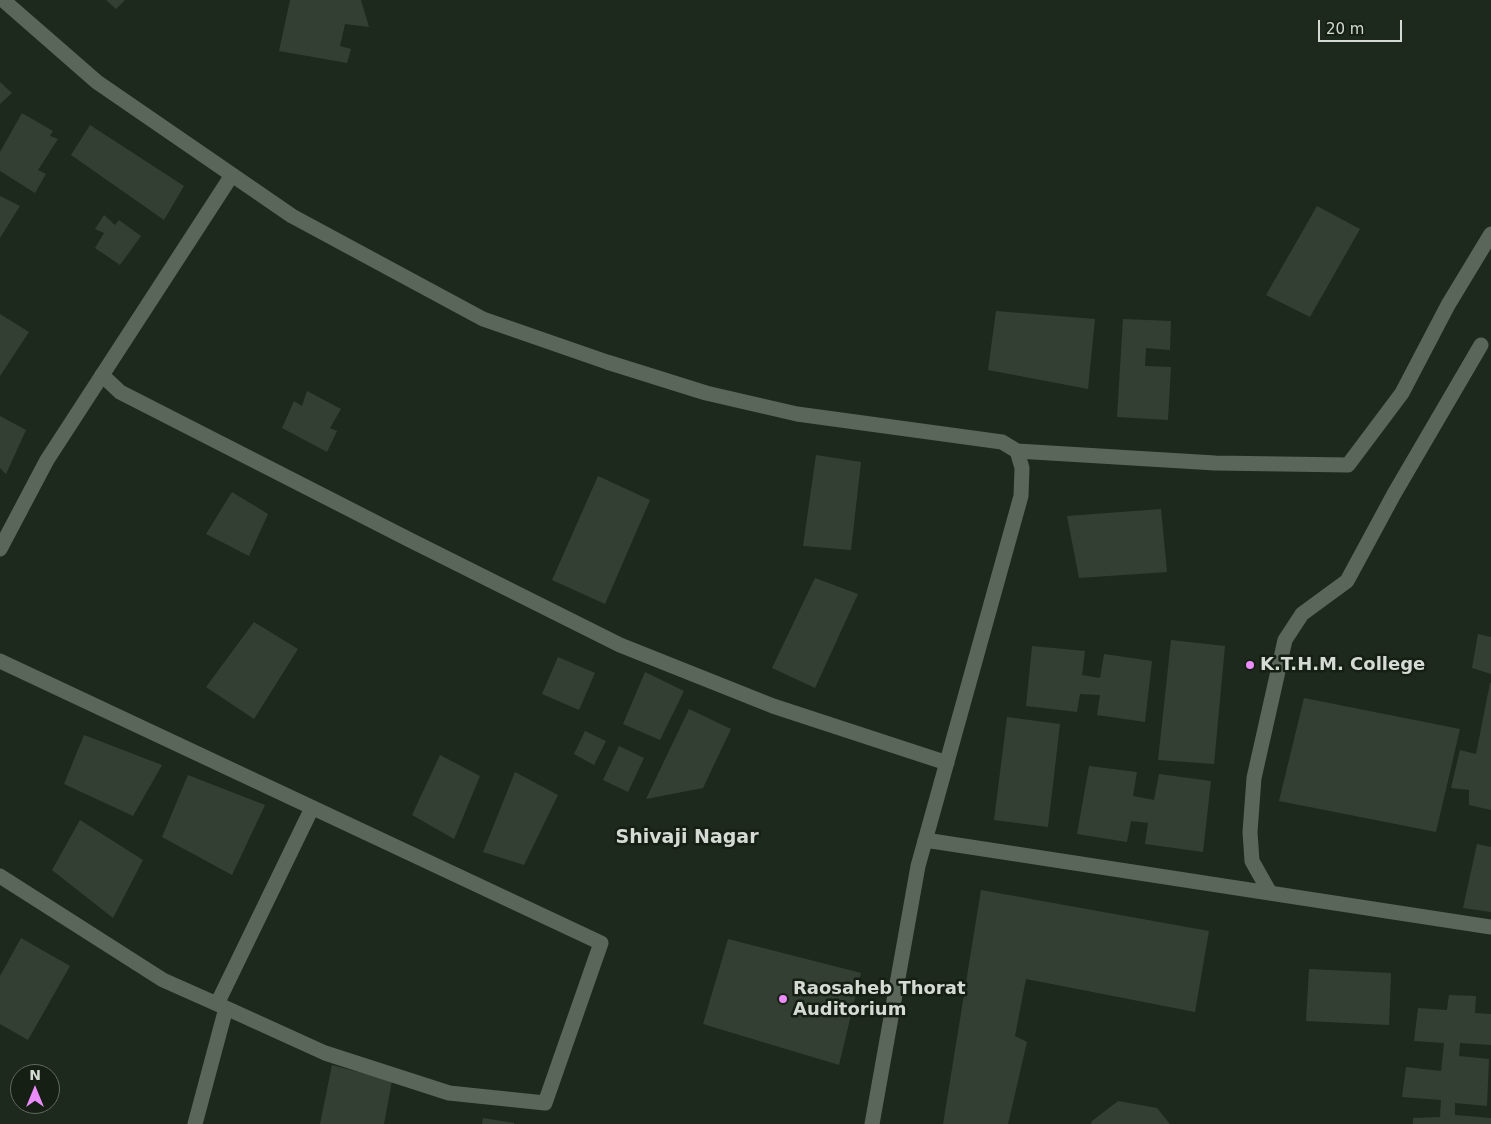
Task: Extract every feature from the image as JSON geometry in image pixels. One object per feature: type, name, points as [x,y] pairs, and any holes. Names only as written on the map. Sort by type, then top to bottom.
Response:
[{"type":"street","points":[[3,0],[96,82],[292,216],[483,319],[607,362],[706,393],[797,414],[1002,442],[1016,451],[1215,463],[1348,465],[1402,393],[1448,305],[1491,234]]},
{"type":"street","points":[[0,549],[47,460],[232,175]]},
{"type":"street","points":[[1270,893],[1252,861],[1250,832],[1254,778],[1285,640],[1302,614],[1347,582],[1394,494],[1481,345]]},
{"type":"street","points":[[102,375],[120,392],[620,645],[773,706],[947,763]]},
{"type":"street","points":[[872,1124],[918,866],[1021,496],[1022,468],[1016,451]]},
{"type":"street","points":[[0,661],[601,943],[545,1102],[449,1093],[325,1053],[162,980],[0,876]]},
{"type":"street","points":[[195,1124],[221,1006],[312,808]]},
{"type":"street","points":[[925,840],[1491,927]]},
{"type":"building","points":[[106,0],[125,0],[116,9]]},
{"type":"building","points":[[290,0],[361,0],[369,27],[345,24],[340,46],[351,49],[347,63],[279,51]]},
{"type":"building","points":[[0,82],[12,93],[0,104]]},
{"type":"building","points":[[22,113],[53,131],[50,136],[58,139],[38,170],[46,174],[35,193],[0,171],[0,152]]},
{"type":"building","points":[[90,125],[184,186],[164,220],[71,155]]},
{"type":"building","points":[[0,196],[20,206],[0,238]]},
{"type":"building","points":[[1317,206],[1360,229],[1310,317],[1266,295]]},
{"type":"building","points":[[104,215],[115,225],[119,220],[141,236],[120,265],[95,248],[104,233],[95,229]]},
{"type":"building","points":[[996,311],[1095,319],[1088,389],[988,370]]},
{"type":"building","points":[[0,314],[29,332],[0,376]]},
{"type":"building","points":[[1123,319],[1171,321],[1170,350],[1146,348],[1145,366],[1171,367],[1168,420],[1117,417]]},
{"type":"building","points":[[307,391],[341,409],[330,428],[337,431],[327,452],[282,428],[294,401],[302,406]]},
{"type":"building","points":[[0,416],[26,430],[6,474],[0,468]]},
{"type":"building","points":[[816,455],[861,462],[851,550],[803,546]]},
{"type":"building","points":[[598,476],[650,500],[605,604],[552,580]]},
{"type":"building","points":[[232,492],[268,514],[249,556],[206,534]]},
{"type":"building","points":[[1161,509],[1167,572],[1079,578],[1067,516]]},
{"type":"building","points":[[815,578],[858,594],[815,688],[772,668]]},
{"type":"building","points":[[254,622],[298,649],[254,719],[206,687]]},
{"type":"building","points":[[1478,634],[1491,637],[1491,674],[1472,668]]},
{"type":"building","points":[[1171,640],[1225,646],[1214,764],[1158,760]]},
{"type":"building","points":[[1032,646],[1085,651],[1082,675],[1100,678],[1104,654],[1152,661],[1145,722],[1097,715],[1100,695],[1080,694],[1077,712],[1026,706]]},
{"type":"building","points":[[558,657],[595,673],[579,710],[542,694]]},
{"type":"building","points":[[645,672],[684,691],[660,740],[623,724]]},
{"type":"building","points":[[1490,683],[1491,810],[1469,805],[1469,790],[1451,788],[1460,750],[1476,754]]},
{"type":"building","points":[[1304,698],[1460,729],[1436,832],[1279,801]]},
{"type":"building","points":[[689,709],[731,729],[703,788],[646,799]]},
{"type":"building","points":[[1007,717],[1060,724],[1048,827],[994,820]]},
{"type":"building","points":[[585,731],[606,741],[594,765],[574,754]]},
{"type":"building","points":[[84,735],[162,765],[133,816],[64,784]]},
{"type":"building","points":[[619,746],[644,758],[628,792],[603,780]]},
{"type":"building","points":[[440,755],[480,776],[454,839],[412,815]]},
{"type":"building","points":[[1089,766],[1137,772],[1133,796],[1154,800],[1159,774],[1211,781],[1203,852],[1145,844],[1148,823],[1131,821],[1127,842],[1077,834]]},
{"type":"building","points":[[515,772],[558,795],[524,865],[483,852]]},
{"type":"building","points":[[188,775],[265,805],[232,875],[162,837]]},
{"type":"building","points":[[80,820],[143,860],[113,918],[52,870]]},
{"type":"building","points":[[1477,844],[1491,847],[1491,912],[1463,908]]},
{"type":"building","points":[[981,890],[1209,931],[1195,1012],[1026,979],[1015,1036],[1027,1042],[1008,1124],[943,1124]]},
{"type":"building","points":[[21,938],[70,966],[28,1040],[0,1024],[0,976]]},
{"type":"building","name":"Raosaheb Thorat Auditorium","points":[[728,939],[861,973],[839,1065],[703,1024]]},
{"type":"building","points":[[1309,969],[1391,973],[1389,1025],[1306,1021]]},
{"type":"building","points":[[1449,995],[1476,996],[1475,1013],[1491,1014],[1491,1045],[1460,1043],[1459,1056],[1489,1059],[1487,1106],[1455,1103],[1455,1115],[1491,1118],[1491,1124],[1413,1124],[1413,1118],[1440,1117],[1441,1100],[1402,1097],[1406,1067],[1441,1071],[1444,1043],[1414,1041],[1418,1008],[1447,1010]]},
{"type":"building","points":[[332,1065],[380,1078],[393,1075],[384,1124],[320,1124]]},
{"type":"building","points":[[1118,1101],[1157,1108],[1170,1124],[1091,1124],[1092,1121]]},
{"type":"building","points":[[483,1118],[514,1123],[514,1124],[482,1124]]},
{"type":"place","name":"K.T.H.M. College","points":[[1250,665]]},
{"type":"place","name":"Raosaheb Thorat Auditorium","points":[[783,999]]},
{"type":"district","name":"Shivaji Nagar","points":[[687,838]]}]
